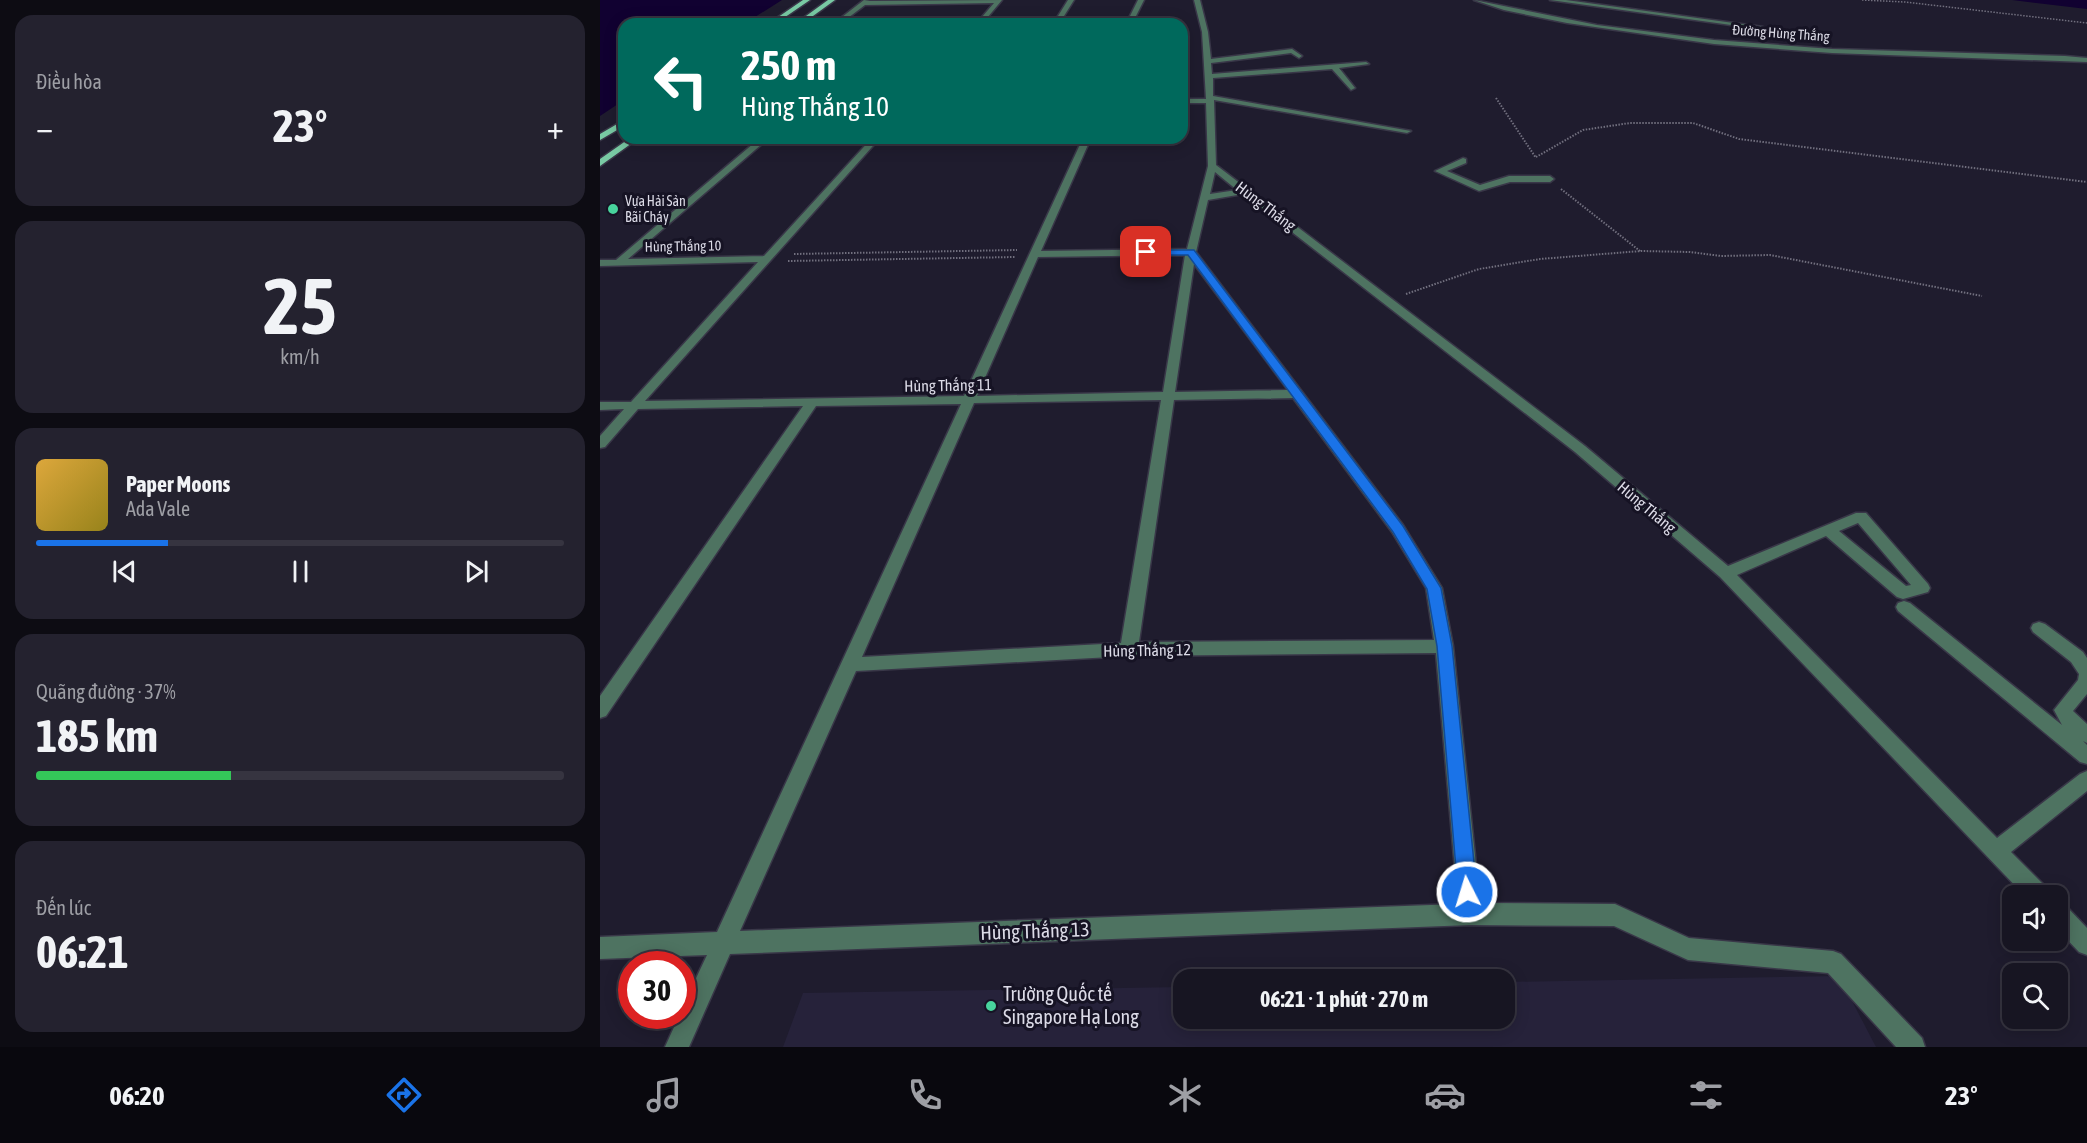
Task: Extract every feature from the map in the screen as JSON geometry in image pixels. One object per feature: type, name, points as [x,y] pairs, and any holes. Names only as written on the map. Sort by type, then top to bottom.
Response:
[{"type":"main road","points":[[780,18],[807,0]]},
{"type":"main road","points":[[806,18],[832,0]]},
{"type":"main road","points":[[600,138],[618,126]]},
{"type":"main road","points":[[600,163],[627,144]]},
{"type":"street","points":[[1060,18],[1071,0]]},
{"type":"street","points":[[1132,18],[1140,0]]},
{"type":"street","points":[[1129,649],[1191,252],[1212,166],[1209,76],[1204,32],[1197,0]]},
{"type":"street","name":"Đường Hùng Thắng","points":[[1477,0],[1564,21],[1684,39],[1860,52],[2031,55],[2087,60]]},
{"type":"street","points":[[1553,0],[1760,27]]},
{"type":"street","points":[[844,18],[866,2],[998,1]]},
{"type":"street","points":[[984,18],[998,1]]},
{"type":"street","points":[[1207,61],[1292,51],[1299,56]]},
{"type":"street","points":[[1209,76],[1366,64]]},
{"type":"street","points":[[1334,66],[1351,88]]},
{"type":"street","points":[[1209,100],[1327,122]]},
{"type":"street","points":[[1188,101],[1209,100],[1407,132]]},
{"type":"street","points":[[619,262],[758,144]]},
{"type":"street","points":[[600,444],[871,144]]},
{"type":"street","points":[[677,1047],[1084,144]]},
{"type":"street","points":[[1463,160],[1439,171],[1479,188],[1509,179],[1550,179]]},
{"type":"street","name":"Hùng Thắng","points":[[1212,166],[1580,449],[1726,573],[2029,885]]},
{"type":"street","points":[[1204,198],[1246,191]]},
{"type":"street","points":[[1035,254],[1191,252]]},
{"type":"street","points":[[1191,252],[1398,529],[1434,588],[1444,646],[1470,914]]},
{"type":"street","name":"Hùng Thắng 10","points":[[600,263],[766,259]]},
{"type":"street","name":"Hùng Thắng 11","points":[[600,406],[1297,394]]},
{"type":"street","points":[[600,711],[812,403]]},
{"type":"street","points":[[1726,573],[1828,530],[1862,516],[1922,588],[1903,593],[1828,530]]},
{"type":"street","points":[[1904,608],[2087,756]]},
{"type":"street","points":[[2039,628],[2077,657],[2087,674],[2087,682],[2063,710],[2070,722],[2087,735]]},
{"type":"street","name":"Hùng Thắng 12","points":[[850,664],[1129,649],[1444,646]]},
{"type":"street","points":[[1996,850],[2087,780]]},
{"type":"street","name":"Hùng Thắng 13","points":[[600,948],[1470,914],[1615,915],[1688,949],[1833,962],[1913,1047]]},
{"type":"street","points":[[2068,924],[2087,944]]},
{"type":"path","points":[[1862,0],[1905,2],[2087,23]]},
{"type":"path","points":[[1536,157],[1583,130],[1630,123],[1693,123],[1739,139],[2087,182]]},
{"type":"path","points":[[766,259],[796,254],[1002,250],[1035,254]]},
{"type":"path","points":[[1388,300],[1479,269],[1540,259],[1641,251],[1690,252],[1721,256],[1770,255],[1982,296]]},
{"type":"path","points":[[766,259],[790,261],[1007,258],[1035,254]]},
{"type":"shaded area","points":[[600,0],[782,0],[754,18],[618,18],[618,104],[600,116]]},
{"type":"shaded area","points":[[2012,0],[2087,0],[2087,9]]},
{"type":"shaded area","name":"Trường Quốc tế Singapore Hạ Long","points":[[1839,976],[1876,1047],[783,1047],[803,993],[1173,987],[1173,1029],[1515,1029],[1515,982]]},
{"type":"place","name":"Vựa Hải Sản Bãi Cháy","points":[[613,209]]},
{"type":"place","name":"Trường Quốc tế Singapore Hạ Long","points":[[991,1006]]},
{"type":"route","points":[[1146,252],[1191,252],[1398,529],[1434,588],[1444,646],[1467,892]]}]
